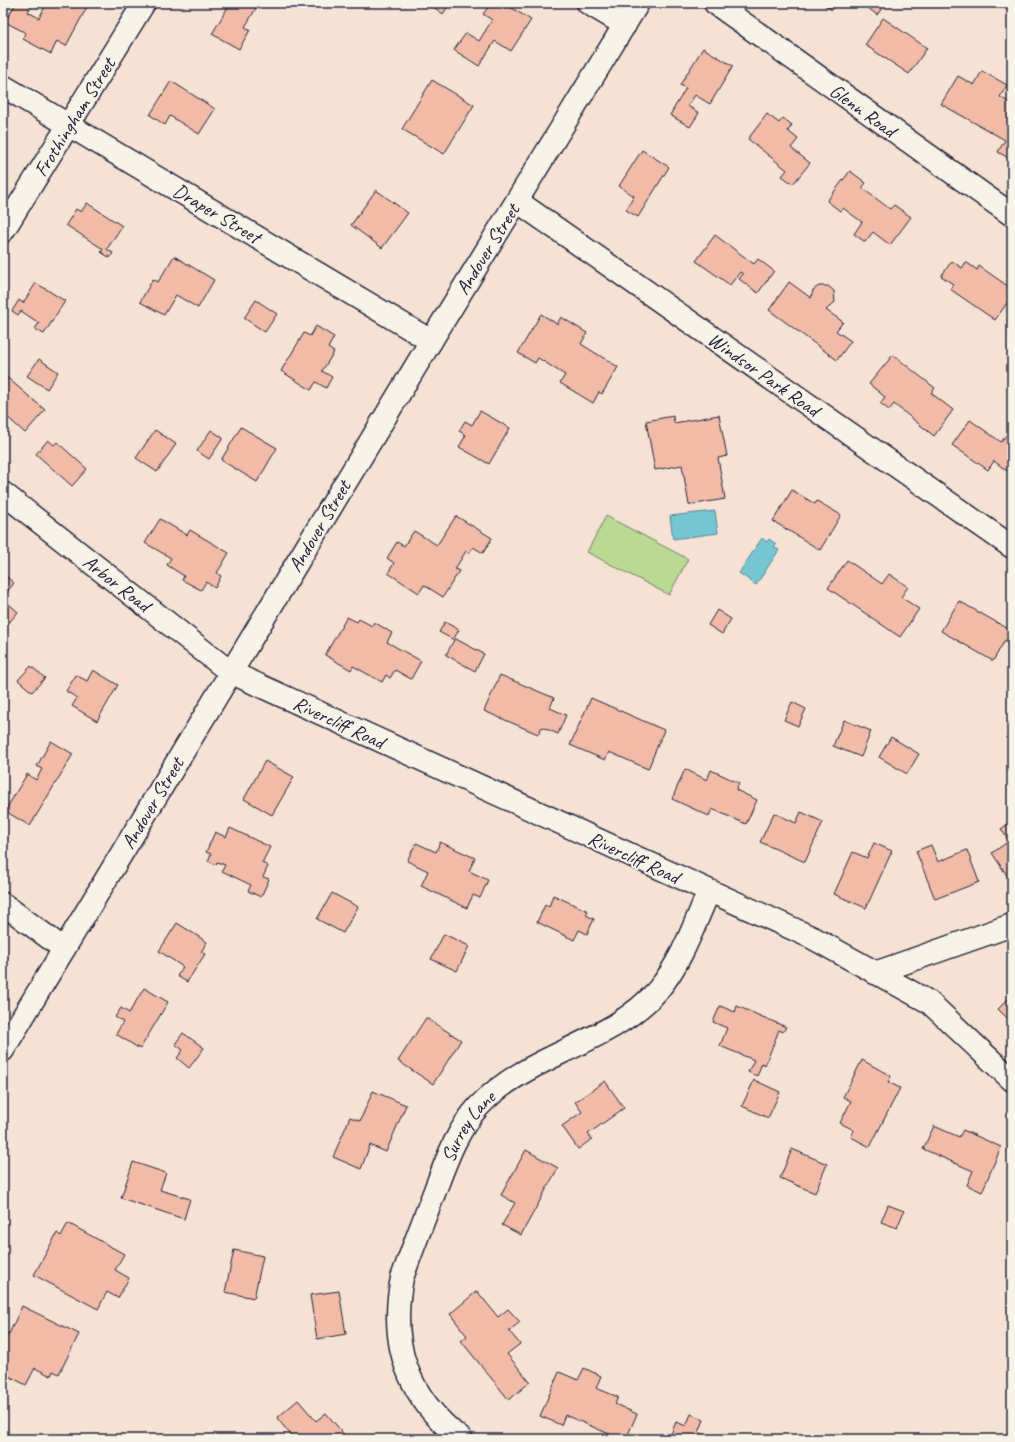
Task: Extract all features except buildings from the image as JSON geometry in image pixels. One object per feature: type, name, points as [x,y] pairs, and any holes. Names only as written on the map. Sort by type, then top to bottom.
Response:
[{"type":"street","name":"Frothingham Street","points":[[3,231],[144,3]]},
{"type":"street","points":[[588,3],[625,25]]},
{"type":"street","name":"Andover Street","points":[[3,1050],[230,672],[638,3]]},
{"type":"street","name":"Glenn Road","points":[[715,3],[1012,215]]},
{"type":"street","name":"Draper Street","points":[[3,86],[431,341]]},
{"type":"street","name":"Windsor Park Road","points":[[517,201],[1012,547]]},
{"type":"street","name":"Arbor Road","points":[[3,493],[230,672]]},
{"type":"street","name":"Rivercliff Road","points":[[230,672],[813,938],[929,1002],[1012,1080]]},
{"type":"street","name":"Surrey Lane","points":[[460,1439],[446,1428],[430,1411],[417,1391],[404,1363],[397,1325],[397,1301],[402,1278],[456,1137],[478,1107],[506,1081],[601,1032],[640,1006],[657,991],[670,974],[681,955],[709,891]]},
{"type":"street","points":[[3,904],[64,949]]},
{"type":"street","points":[[875,973],[1012,925]]},
{"type":"green space","points":[[606,516],[688,559],[669,595],[587,552]]},
{"type":"water","points":[[715,511],[718,533],[673,539],[670,516]]},
{"type":"water","points":[[762,538],[767,542],[769,539],[776,544],[774,547],[779,550],[756,585],[739,573]]}]
